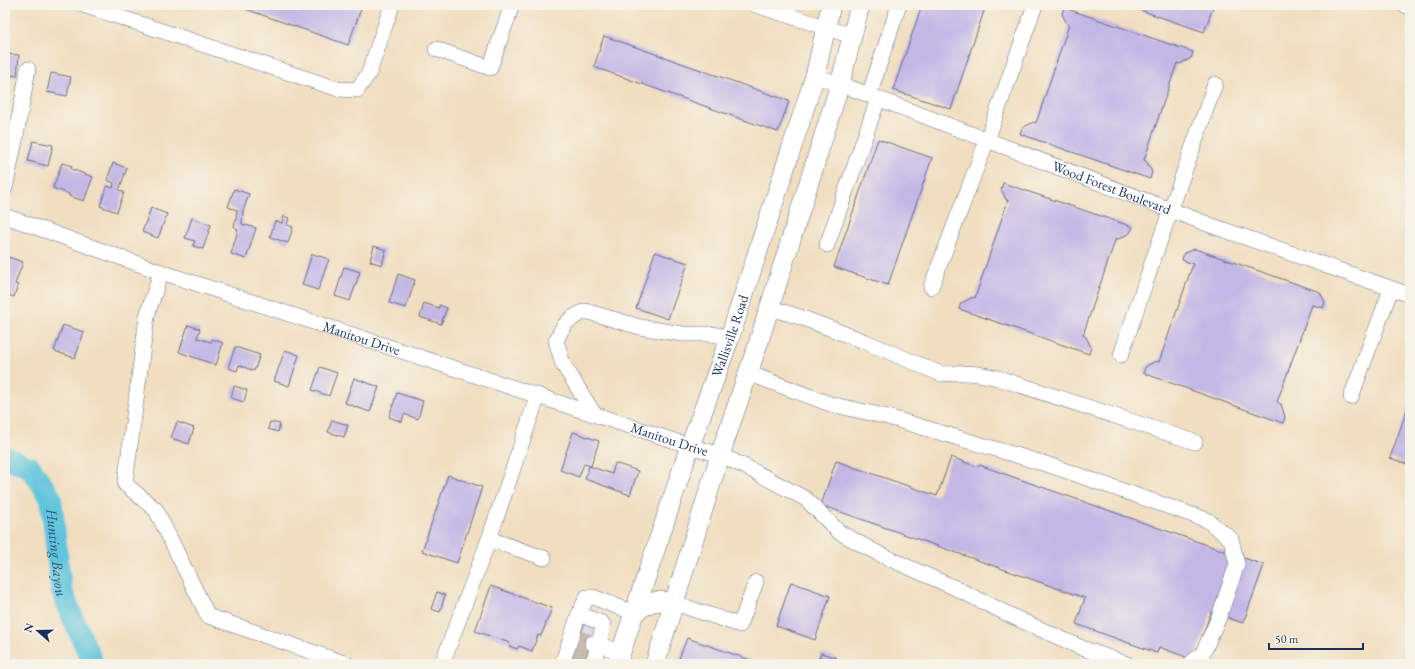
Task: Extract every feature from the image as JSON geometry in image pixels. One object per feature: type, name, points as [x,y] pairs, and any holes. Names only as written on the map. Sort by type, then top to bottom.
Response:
[{"type":"main road","name":"Wallisville Road","points":[[619,658],[690,446],[730,337],[815,76],[831,5]]},
{"type":"main road","name":"Wallisville Road","points":[[655,664],[720,455],[770,308],[840,84],[860,5]]},
{"type":"main road","points":[[730,337],[758,344]]},
{"type":"main road","points":[[634,612],[645,604],[659,600],[674,603]]},
{"type":"street","points":[[82,5],[338,89],[357,90],[369,73],[392,5]]},
{"type":"street","points":[[436,48],[490,68],[512,5]]},
{"type":"street","points":[[756,5],[775,8],[826,29],[852,36]]},
{"type":"street","points":[[827,245],[874,97],[899,5]]},
{"type":"street","points":[[1404,5],[1410,7]]},
{"type":"street","points":[[931,287],[987,140],[1034,8]]},
{"type":"street","points":[[5,188],[28,69]]},
{"type":"street","name":"Wood Forest Boulevard","points":[[815,76],[840,84],[1172,210],[1410,296]]},
{"type":"street","points":[[1121,355],[1216,84]]},
{"type":"street","name":"Manitou Drive","points":[[5,216],[161,272],[720,455],[806,499],[839,532],[879,554],[953,587],[1018,620],[1082,648],[1127,664]]},
{"type":"street","points":[[161,272],[148,316],[125,484],[156,510],[208,616],[347,664]]},
{"type":"street","points":[[1351,397],[1391,289]]},
{"type":"street","points":[[770,308],[852,336],[941,374],[961,372],[998,378],[1195,442]]},
{"type":"street","points":[[594,414],[563,364],[556,341],[564,325],[573,317],[585,311],[640,327],[682,334],[711,334],[730,337]]},
{"type":"street","points":[[748,373],[830,404],[888,417],[1041,463],[1207,520],[1231,539],[1237,564],[1219,617],[1203,653],[1190,664]]},
{"type":"street","points":[[442,664],[489,539],[538,395]]},
{"type":"street","points":[[489,539],[544,558]]},
{"type":"street","points":[[674,603],[740,625],[756,582]]},
{"type":"street","points":[[582,651],[579,614],[584,600],[587,597],[590,596],[634,612]]},
{"type":"street","points":[[579,614],[602,623],[603,629],[582,651]]},
{"type":"street","points":[[582,651],[619,658]]},
{"type":"building","points":[[234,5],[348,5],[361,9],[348,45]]},
{"type":"building","points":[[922,5],[986,5],[951,109],[893,90]]},
{"type":"building","points":[[1125,5],[1214,5],[1204,32]]},
{"type":"building","points":[[1064,8],[1193,52],[1191,58],[1180,64],[1177,63],[1144,160],[1147,162],[1152,172],[1150,179],[1020,134],[1022,128],[1034,122],[1036,123],[1069,25],[1062,14]]},
{"type":"building","points":[[604,36],[789,101],[778,132],[594,67]]},
{"type":"building","points":[[5,54],[19,55],[17,76],[5,75]]},
{"type":"building","points":[[51,73],[71,77],[67,96],[47,92]]},
{"type":"building","points":[[878,139],[932,158],[888,285],[834,267]]},
{"type":"building","points":[[33,141],[53,145],[48,166],[28,161]]},
{"type":"building","points":[[62,163],[72,166],[71,169],[93,177],[84,201],[53,188]]},
{"type":"building","points":[[113,163],[127,168],[119,190],[124,192],[117,212],[100,206],[107,186],[113,188],[114,183],[107,180]]},
{"type":"building","points":[[1003,183],[1133,227],[1130,233],[1119,239],[1116,238],[1083,335],[1086,337],[1091,347],[1089,354],[959,309],[961,303],[973,297],[975,298],[1008,200],[1006,200],[1001,189]]},
{"type":"building","points":[[234,189],[249,194],[243,211],[242,224],[256,228],[246,259],[231,254],[238,230],[234,226],[237,210],[228,207]]},
{"type":"building","points":[[151,208],[167,214],[158,238],[142,232]]},
{"type":"building","points":[[284,216],[289,218],[287,225],[293,227],[288,243],[270,237],[275,221],[282,223]]},
{"type":"building","points":[[192,218],[211,225],[203,249],[193,246],[195,241],[185,238]]},
{"type":"building","points":[[374,246],[386,250],[382,265],[370,261]]},
{"type":"building","points":[[1195,249],[1320,292],[1325,302],[1323,308],[1312,305],[1277,402],[1281,404],[1285,417],[1283,423],[1143,373],[1146,366],[1156,361],[1159,362],[1193,264],[1182,260],[1184,253]]},
{"type":"building","points":[[655,252],[688,263],[668,319],[636,308]]},
{"type":"building","points":[[312,254],[329,259],[318,290],[302,285]]},
{"type":"building","points":[[5,256],[23,262],[15,284],[18,285],[14,297],[5,294]]},
{"type":"building","points":[[344,267],[360,272],[350,301],[335,296]]},
{"type":"building","points":[[398,274],[415,280],[406,308],[389,303]]},
{"type":"building","points":[[424,303],[439,308],[439,305],[447,308],[441,324],[420,317]]},
{"type":"building","points":[[63,325],[84,332],[75,358],[54,351]]},
{"type":"building","points":[[188,325],[200,329],[197,338],[211,342],[212,339],[223,343],[216,365],[179,352]]},
{"type":"building","points":[[235,347],[260,355],[254,371],[239,365],[237,371],[228,368]]},
{"type":"building","points":[[285,350],[299,355],[289,386],[274,381]]},
{"type":"building","points":[[320,367],[337,373],[329,396],[312,390]]},
{"type":"building","points":[[354,378],[379,387],[370,412],[345,403]]},
{"type":"building","points":[[234,386],[247,390],[244,402],[231,398]]},
{"type":"building","points":[[397,393],[423,401],[418,419],[404,414],[402,422],[389,417]]},
{"type":"building","points":[[1410,401],[1410,465],[1390,458]]},
{"type":"building","points":[[332,420],[348,425],[344,437],[328,432]]},
{"type":"building","points":[[177,422],[194,428],[189,444],[171,438]]},
{"type":"building","points":[[270,422],[280,424],[278,432],[268,429]]},
{"type":"building","points":[[573,432],[599,441],[591,466],[584,464],[579,477],[560,470]]},
{"type":"building","points":[[951,457],[978,467],[979,465],[1264,565],[1243,623],[1211,612],[1194,660],[1159,647],[1157,653],[1076,624],[1085,598],[821,505],[836,461],[937,496]]},
{"type":"building","points":[[615,463],[638,471],[630,495],[585,479],[589,466],[612,474]]},
{"type":"building","points":[[448,475],[482,487],[457,563],[422,551]]},
{"type":"building","points":[[791,582],[830,596],[815,640],[776,626]]},
{"type":"building","points":[[491,586],[552,608],[541,636],[538,635],[532,651],[519,646],[517,649],[509,646],[510,643],[475,631]]},
{"type":"building","points":[[437,592],[445,595],[440,612],[431,609]]},
{"type":"building","points":[[586,619],[599,624],[585,664],[570,664]]},
{"type":"building","points":[[687,638],[753,661],[752,664],[677,664]]},
{"type":"building","points":[[821,653],[837,658],[835,664],[817,664]]},
{"type":"waterway","name":"Hunting Bayou","points":[[5,457],[31,468],[51,498],[61,590],[93,664]]},
{"type":"tunnel","points":[[579,638],[592,643]]},
{"type":"tunnel","points":[[574,653],[587,657]]}]
